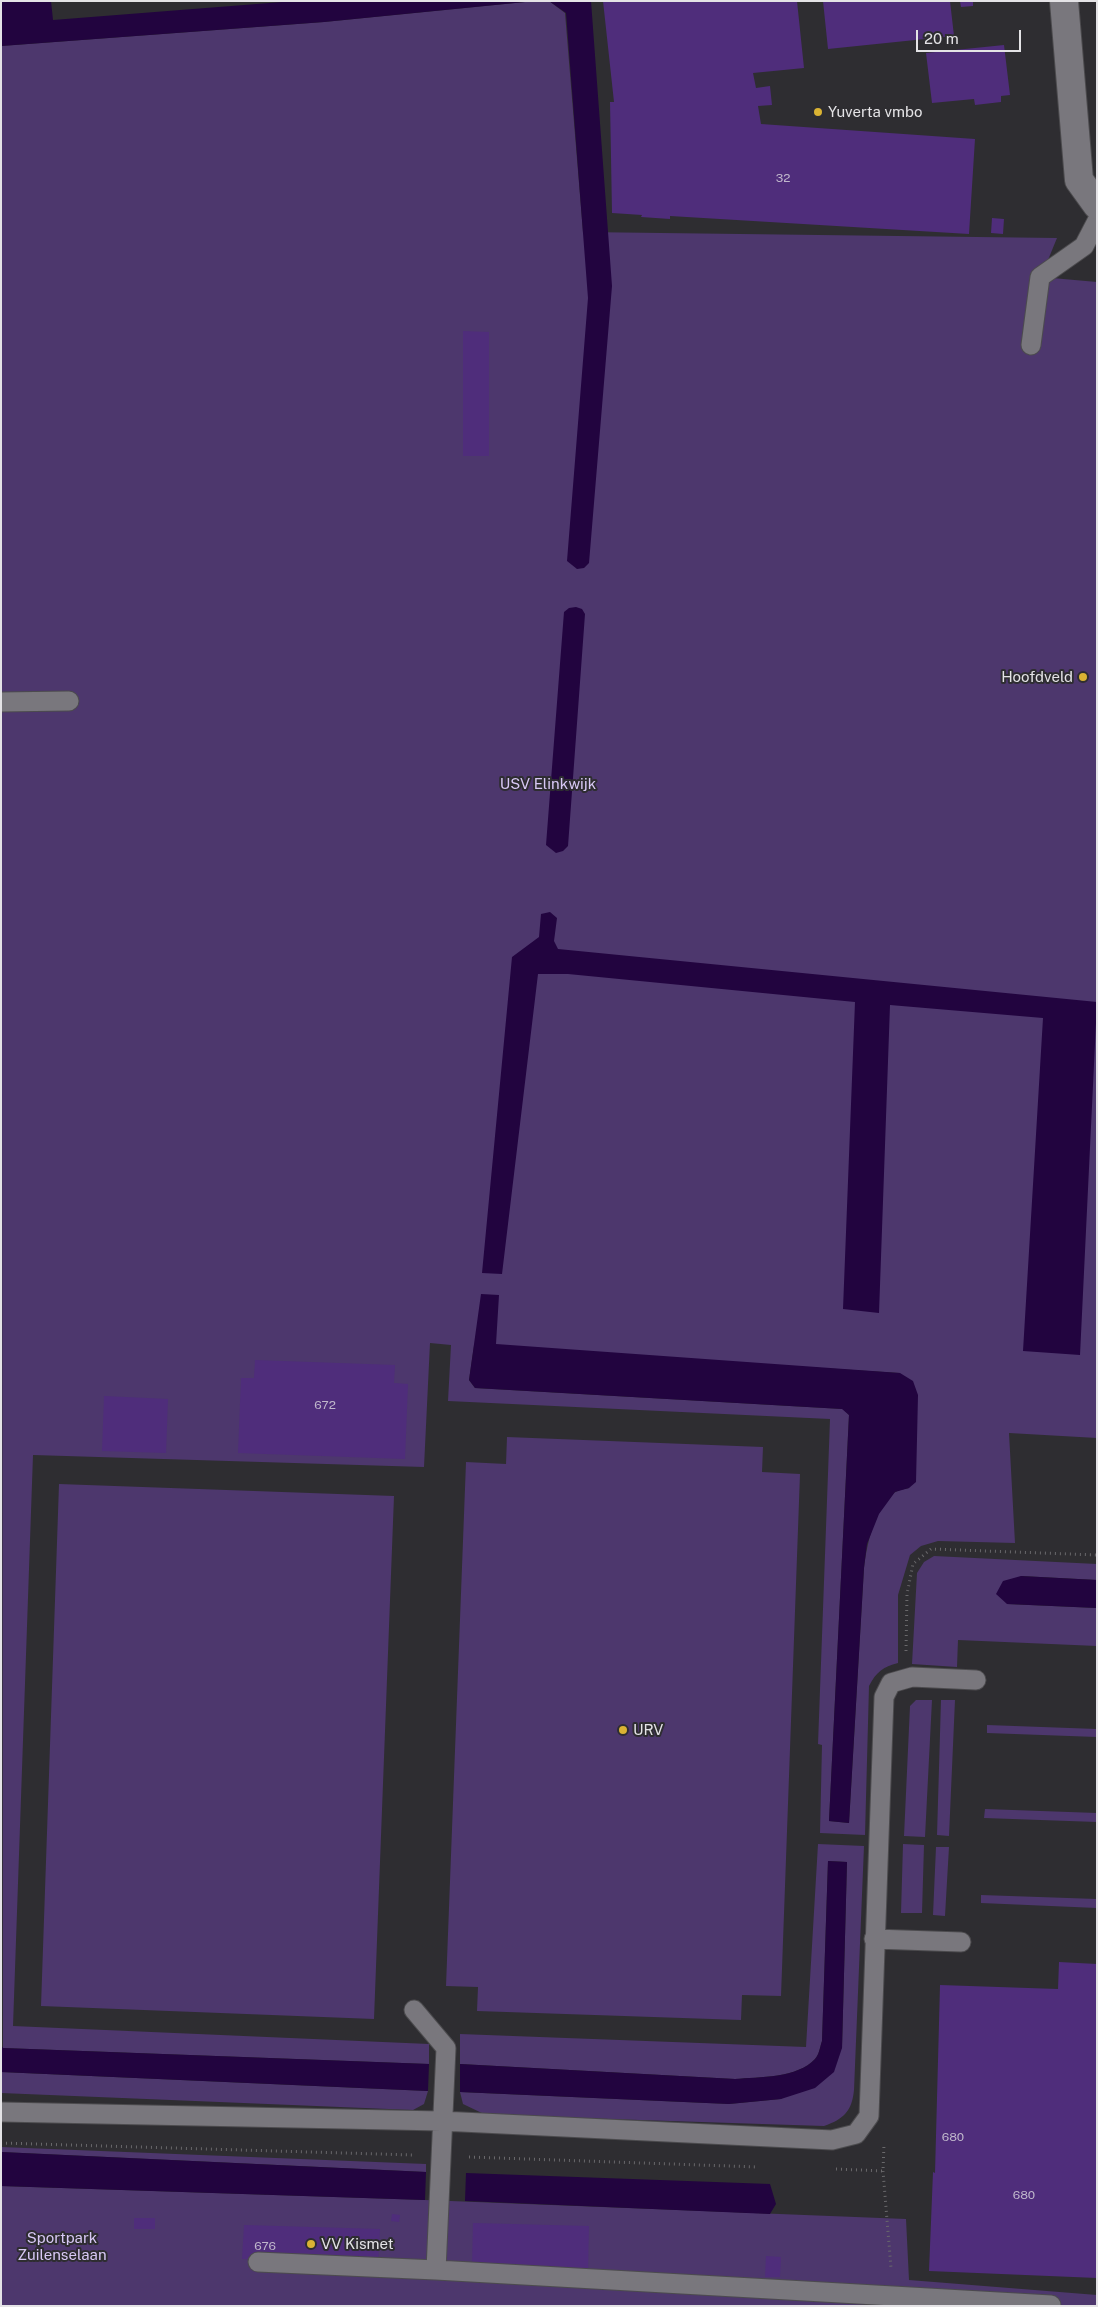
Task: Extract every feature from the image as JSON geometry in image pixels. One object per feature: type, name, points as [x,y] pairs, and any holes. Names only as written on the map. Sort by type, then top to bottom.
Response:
[{"type":"street","points":[[1064,1],[1079,180],[1097,205]]},
{"type":"lane","points":[[1031,345],[1040,277],[1084,246],[1097,222]]},
{"type":"lane","points":[[1,702],[69,701]]},
{"type":"lane","points":[[1,2112],[441,2121],[832,2140],[856,2134],[869,2116],[884,1697],[891,1683],[912,1677],[976,1680]]},
{"type":"lane","points":[[874,1939],[961,1942]]},
{"type":"lane","points":[[414,2010],[446,2048],[441,2121],[436,2270]]},
{"type":"lane","points":[[258,2262],[436,2270],[1051,2305]]},
{"type":"path","points":[[905,1679],[907,1594],[913,1564],[931,1549],[1097,1555]]},
{"type":"path","points":[[884,2142],[883,2171],[893,2296]]},
{"type":"path","points":[[1,2143],[765,2167]]},
{"type":"path","points":[[834,2169],[883,2171]]},
{"type":"green space","name":"USV Elinkwijk","points":[[535,1],[549,1],[565,13],[583,232],[1057,238],[1041,277],[1097,282],[1097,1438],[1009,1433],[1015,1543],[938,1541],[921,1546],[910,1555],[898,1595],[898,1663],[880,1671],[869,1686],[865,1835],[820,1833],[822,1745],[818,1744],[830,1419],[448,1401],[451,1345],[430,1343],[424,1467],[33,1455],[13,2026],[429,2044],[429,2064],[3,2048],[1,46],[324,22]],"holes":[[[474,1346],[900,1373],[909,1488],[894,1493],[887,1500],[877,1518],[867,1548],[864,1568],[849,1823],[829,1821],[849,1415],[843,1409],[475,1388],[469,1380]]]},
{"type":"green space","name":"URV","points":[[507,1437],[763,1447],[762,1472],[800,1474],[781,1996],[742,1995],[741,2020],[477,2011],[478,1987],[446,1986],[466,1462],[506,1464]]},
{"type":"green space","points":[[59,1484],[394,1496],[374,2019],[41,2006]]},
{"type":"green space","points":[[934,1556],[1097,1564],[1097,1580],[1021,1576],[1007,1604],[1097,1608],[1097,1646],[958,1640],[957,1667],[912,1664],[917,1573],[924,1562]]},
{"type":"green space","points":[[916,1700],[932,1700],[925,1837],[904,1836],[910,1706]]},
{"type":"green space","points":[[941,1700],[955,1700],[949,1836],[937,1835]]},
{"type":"green space","points":[[987,1725],[1097,1729],[1097,1737],[987,1733]]},
{"type":"green space","points":[[985,1809],[1097,1813],[1097,1822],[984,1818]]},
{"type":"green space","points":[[818,1844],[864,1846],[854,2090],[849,2109],[842,2117],[824,2126],[486,2115],[463,2104],[460,2092],[729,2104],[781,2099],[842,2048],[847,1862],[828,1861],[822,2041],[816,2057],[799,2070],[766,2077],[735,2079],[460,2064],[460,2034],[806,2047]]},
{"type":"green space","points":[[903,1844],[924,1845],[922,1913],[901,1913]]},
{"type":"green space","points":[[936,1847],[949,1847],[945,1916],[933,1915]]},
{"type":"green space","points":[[981,1895],[1097,1899],[1097,1908],[981,1903]]},
{"type":"green space","points":[[1,2072],[428,2091],[424,2104],[413,2110],[1,2093]]},
{"type":"green space","points":[[1,2147],[426,2164],[426,2172],[1,2152]]},
{"type":"green space","name":"Sportpark Zuilenselaan","points":[[1,2186],[906,2219],[909,2280],[1097,2295],[1097,2306],[1,2306]]},
{"type":"shaded area","points":[[1,1],[51,1],[53,20],[295,1],[535,1],[324,22],[1,46]]},
{"type":"shaded area","points":[[549,1],[591,1],[612,286],[589,563],[584,568],[577,569],[567,561],[588,298],[566,13]]},
{"type":"shaded area","points":[[576,607],[582,609],[585,614],[568,846],[563,851],[556,853],[546,845],[564,612],[569,608]]},
{"type":"shaded area","points":[[550,912],[557,918],[554,941],[558,949],[1097,1002],[1080,1355],[1023,1351],[1043,1018],[890,1005],[879,1313],[843,1309],[855,1002],[568,974],[538,974],[502,1274],[482,1273],[512,957],[539,937],[541,914]]},
{"type":"shaded area","points":[[481,1294],[499,1295],[496,1344],[900,1373],[913,1381],[918,1395],[916,1482],[909,1488],[895,1492],[879,1514],[867,1544],[849,1823],[829,1821],[849,1415],[842,1409],[475,1388],[469,1380]]},
{"type":"shaded area","points":[[1021,1576],[1097,1580],[1097,1608],[1007,1604],[996,1594],[1003,1581]]},
{"type":"shaded area","points":[[828,1861],[847,1862],[842,2048],[834,2072],[815,2088],[781,2099],[729,2104],[460,2092],[460,2064],[735,2079],[789,2073],[808,2065],[816,2057],[822,2041]]},
{"type":"shaded area","points":[[1,2045],[3,2048],[429,2064],[428,2091],[1,2072]]},
{"type":"shaded area","points":[[1,2152],[426,2172],[425,2200],[1,2186]]},
{"type":"shaded area","points":[[466,2173],[770,2184],[776,2204],[770,2214],[465,2201]]},
{"type":"building","points":[[603,1],[797,1],[804,68],[753,73],[756,88],[770,86],[772,105],[758,106],[761,124],[975,139],[969,234],[670,216],[670,219],[612,213],[610,102],[614,102]]},
{"type":"building","points":[[823,1],[950,1],[954,36],[828,49]]},
{"type":"building","points":[[960,1],[973,1],[973,6],[961,7]]},
{"type":"building","points":[[1004,45],[1010,95],[1001,96],[1001,102],[975,105],[974,99],[932,103],[926,53]]},
{"type":"building","points":[[992,218],[1004,219],[1003,234],[991,233]]},
{"type":"building","points":[[463,331],[489,332],[489,456],[463,456]]},
{"type":"building","points":[[255,1360],[395,1365],[394,1383],[408,1384],[405,1459],[238,1453],[241,1378],[254,1378]]},
{"type":"building","points":[[104,1396],[168,1399],[166,1453],[102,1451]]},
{"type":"building","points":[[1059,1962],[1097,1964],[1097,2278],[929,2271],[933,2172],[935,2173],[940,1985],[1058,1989]]},
{"type":"building","points":[[392,2214],[400,2215],[399,2222],[391,2221]]},
{"type":"building","points":[[134,2218],[155,2218],[155,2229],[134,2229]]},
{"type":"building","points":[[473,2223],[589,2226],[588,2270],[472,2266]]},
{"type":"building","name":"VV Kismet","points":[[244,2225],[380,2229],[378,2263],[242,2259]]},
{"type":"building","points":[[766,2256],[781,2257],[780,2277],[765,2277]]},
{"type":"place","name":"Yuverta vmbo","points":[[818,112]]},
{"type":"place","name":"Hoofdveld","points":[[1083,677]]},
{"type":"place","name":"URV","points":[[623,1730]]},
{"type":"place","name":"VV Kismet","points":[[311,2244]]}]
